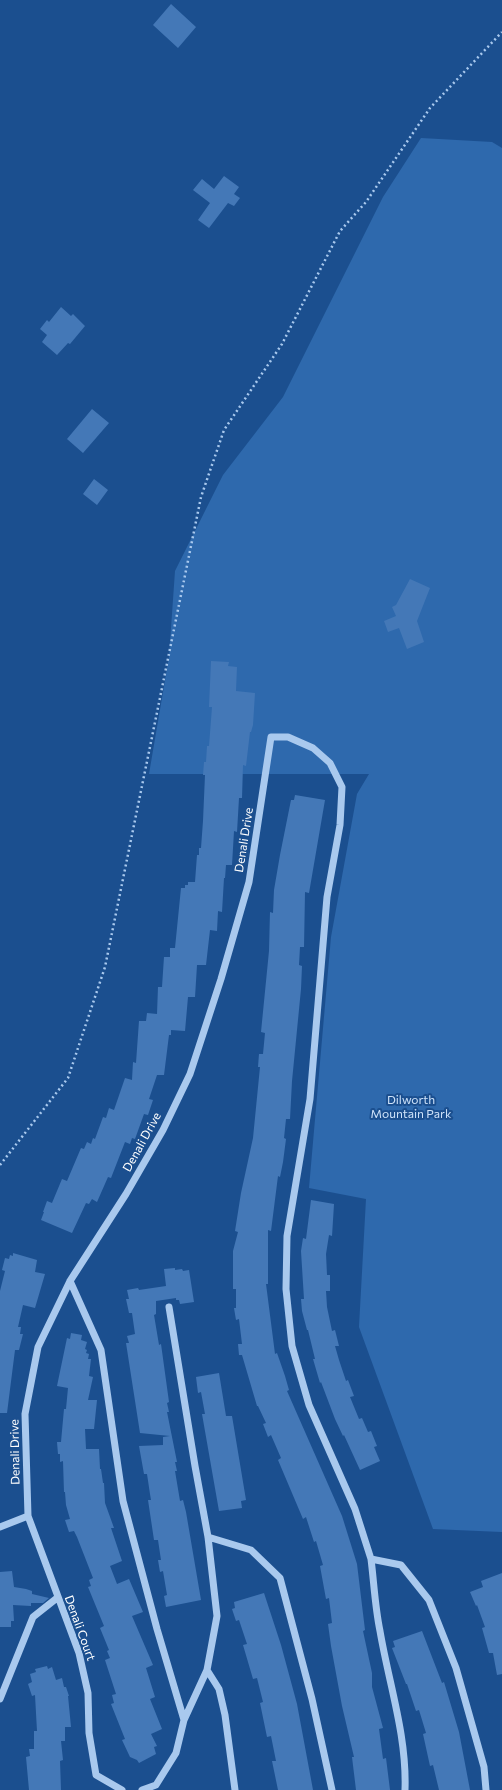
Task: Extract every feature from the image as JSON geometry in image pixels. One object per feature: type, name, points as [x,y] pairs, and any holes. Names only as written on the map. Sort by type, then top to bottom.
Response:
[{"type":"street","name":"Denali Drive","points":[[28,1516],[25,1414],[38,1347],[70,1281],[126,1194],[159,1137],[190,1074],[221,979],[249,882],[271,737],[288,737],[313,748],[330,763],[342,787],[340,825],[327,897],[310,1099],[287,1236],[286,1289],[292,1346],[309,1405],[354,1509],[371,1559]]},
{"type":"street","points":[[70,1281],[101,1350],[123,1501],[157,1629],[184,1720]]},
{"type":"street","points":[[142,1790],[156,1786],[176,1753],[184,1720],[207,1670],[217,1616],[208,1536],[169,1307]]},
{"type":"street","points":[[0,1527],[28,1516]]},
{"type":"street","name":"Denali Court","points":[[28,1516],[57,1598],[79,1653],[88,1694],[89,1733],[96,1775],[122,1790]]},
{"type":"street","points":[[208,1536],[250,1550],[280,1578],[312,1699],[332,1790]]},
{"type":"street","points":[[405,1790],[406,1769],[397,1715],[379,1630],[371,1559],[401,1565],[430,1600],[456,1668],[484,1767],[486,1790]]},
{"type":"street","points":[[0,1699],[33,1617],[57,1598]]},
{"type":"street","points":[[207,1670],[219,1690],[224,1708],[235,1790]]},
{"type":"path","points":[[0,1165],[68,1078],[105,967],[201,497],[224,430],[282,344],[340,231],[366,202],[430,108],[502,32]]},
{"type":"green space","name":"Dilworth Mountain Park","points":[[421,138],[492,142],[502,148],[502,1532],[433,1529],[359,1327],[366,1199],[309,1188],[331,937],[357,794],[369,774],[149,774],[169,657],[175,571],[223,475],[283,397],[383,197]]},
{"type":"building","points":[[171,4],[196,27],[178,48],[153,25]]},
{"type":"building","points":[[224,176],[239,187],[234,194],[240,198],[234,206],[228,203],[209,228],[198,220],[210,203],[193,190],[202,179],[214,189]]},
{"type":"building","points":[[61,307],[71,316],[73,314],[85,326],[70,344],[68,343],[57,355],[42,342],[47,335],[40,329],[47,320],[49,322]]},
{"type":"building","points":[[92,409],[109,423],[83,453],[67,439]]},
{"type":"building","points":[[94,479],[108,490],[97,505],[83,494]]},
{"type":"building","points":[[410,579],[430,588],[417,621],[424,642],[407,649],[399,628],[388,632],[384,621],[396,616],[392,607],[396,605]]},
{"type":"building","points":[[211,661],[229,662],[228,666],[237,667],[236,691],[255,693],[253,725],[250,732],[246,766],[243,765],[242,798],[239,798],[237,832],[234,831],[232,865],[226,865],[224,878],[222,912],[218,911],[217,931],[210,930],[206,965],[197,965],[195,997],[188,997],[185,1031],[171,1030],[171,1035],[169,1035],[164,1075],[157,1075],[149,1099],[153,1100],[148,1115],[144,1114],[135,1139],[132,1138],[130,1144],[125,1142],[111,1178],[108,1177],[97,1202],[92,1199],[89,1204],[86,1203],[72,1233],[41,1220],[43,1212],[47,1201],[52,1203],[62,1179],[67,1181],[81,1148],[84,1149],[87,1142],[91,1144],[93,1138],[95,1139],[103,1117],[106,1118],[109,1108],[114,1110],[125,1078],[132,1080],[133,1062],[136,1063],[139,1021],[146,1021],[147,1013],[157,1014],[158,987],[162,987],[164,957],[170,957],[170,948],[175,948],[181,888],[185,888],[185,885],[188,885],[188,882],[195,882],[197,855],[199,855],[199,848],[201,848],[205,775],[203,775],[204,762],[206,762],[207,746],[209,746],[212,707],[209,707]]},
{"type":"building","points":[[295,795],[325,800],[309,893],[305,892],[304,947],[300,947],[299,965],[302,966],[301,989],[292,1081],[290,1119],[286,1119],[284,1138],[286,1139],[283,1162],[280,1177],[278,1176],[271,1231],[268,1230],[268,1284],[266,1284],[275,1354],[277,1353],[285,1376],[289,1390],[287,1391],[342,1516],[357,1564],[365,1630],[363,1631],[372,1673],[372,1687],[383,1728],[379,1729],[383,1759],[386,1758],[390,1790],[356,1790],[352,1757],[354,1757],[342,1706],[331,1646],[328,1624],[332,1623],[329,1598],[326,1599],[320,1566],[323,1565],[316,1541],[314,1542],[306,1517],[303,1519],[278,1460],[281,1458],[271,1435],[268,1437],[263,1424],[266,1423],[257,1406],[242,1355],[239,1355],[238,1344],[242,1344],[239,1319],[236,1320],[234,1308],[236,1308],[236,1289],[233,1289],[233,1251],[238,1232],[235,1231],[241,1193],[253,1138],[260,1067],[258,1067],[259,1054],[263,1054],[265,1033],[261,1032],[269,951],[270,912],[273,913],[274,890],[280,855],[291,800],[294,800]]},
{"type":"building","points":[[311,1200],[334,1204],[332,1236],[329,1235],[326,1254],[327,1275],[330,1275],[330,1291],[326,1291],[327,1307],[332,1331],[335,1330],[339,1346],[335,1346],[339,1360],[346,1381],[348,1380],[354,1396],[350,1397],[359,1419],[362,1418],[368,1432],[371,1431],[377,1446],[374,1447],[380,1461],[360,1470],[335,1419],[321,1382],[320,1383],[313,1359],[315,1359],[308,1330],[302,1311],[301,1299],[304,1299],[301,1251],[303,1238],[306,1239]]},
{"type":"building","points":[[13,1253],[37,1260],[35,1272],[45,1274],[35,1308],[23,1305],[18,1327],[21,1327],[20,1334],[23,1334],[19,1350],[15,1350],[7,1413],[0,1413],[0,1291],[5,1271],[2,1270],[5,1258],[9,1259],[10,1255],[13,1256]]},
{"type":"building","points":[[175,1268],[175,1270],[189,1270],[194,1302],[180,1304],[179,1300],[176,1300],[176,1298],[156,1301],[156,1314],[154,1315],[159,1345],[161,1344],[169,1402],[167,1403],[169,1412],[167,1412],[177,1462],[175,1462],[177,1471],[175,1471],[180,1501],[183,1500],[186,1512],[201,1600],[166,1607],[164,1596],[167,1595],[163,1571],[160,1572],[158,1560],[161,1560],[158,1540],[154,1540],[148,1500],[151,1500],[147,1474],[144,1474],[139,1446],[163,1445],[163,1437],[170,1436],[140,1433],[126,1343],[129,1343],[127,1336],[135,1334],[132,1313],[129,1313],[126,1299],[129,1299],[127,1290],[138,1288],[139,1290],[166,1286],[164,1269]]},
{"type":"building","points":[[71,1333],[82,1335],[81,1340],[87,1342],[85,1349],[87,1350],[86,1353],[89,1354],[88,1359],[91,1359],[89,1376],[93,1377],[88,1400],[97,1400],[94,1429],[85,1429],[86,1449],[99,1449],[100,1469],[104,1483],[105,1503],[114,1528],[111,1528],[122,1561],[110,1566],[117,1584],[129,1579],[143,1612],[132,1616],[153,1665],[146,1668],[155,1697],[150,1699],[162,1729],[151,1734],[157,1746],[154,1747],[156,1754],[139,1763],[137,1760],[130,1757],[122,1740],[125,1739],[111,1704],[114,1703],[112,1695],[116,1694],[105,1660],[110,1658],[107,1651],[109,1650],[100,1628],[104,1626],[88,1587],[91,1586],[89,1580],[93,1578],[77,1537],[74,1531],[69,1532],[65,1520],[70,1519],[64,1492],[63,1461],[60,1462],[57,1442],[61,1442],[64,1409],[66,1409],[68,1388],[57,1386],[67,1338],[70,1339]]},
{"type":"building","points":[[219,1373],[226,1416],[232,1416],[246,1500],[241,1501],[242,1508],[219,1511],[202,1414],[205,1414],[201,1392],[198,1393],[196,1377]]},
{"type":"building","points":[[12,1571],[14,1587],[26,1589],[32,1591],[32,1594],[49,1598],[43,1603],[31,1603],[31,1606],[13,1605],[14,1621],[11,1621],[11,1627],[0,1627],[0,1572]]},
{"type":"building","points":[[502,1573],[502,1674],[497,1675],[493,1653],[489,1653],[482,1628],[485,1627],[477,1605],[476,1606],[470,1592],[483,1587],[481,1581]]},
{"type":"building","points":[[264,1593],[281,1645],[297,1704],[313,1790],[278,1790],[272,1761],[276,1761],[271,1736],[267,1737],[260,1703],[263,1702],[257,1678],[253,1679],[243,1645],[247,1644],[239,1620],[236,1621],[232,1609],[235,1608],[234,1602]]},
{"type":"building","points":[[422,1631],[442,1683],[444,1682],[459,1732],[470,1790],[439,1790],[433,1765],[430,1766],[423,1734],[426,1733],[419,1710],[416,1711],[407,1684],[392,1648],[395,1647],[393,1641]]},
{"type":"building","points":[[47,1666],[48,1669],[52,1667],[56,1680],[62,1678],[64,1687],[66,1687],[69,1696],[71,1727],[65,1727],[65,1741],[61,1741],[63,1760],[60,1761],[61,1790],[29,1790],[26,1757],[30,1756],[29,1749],[34,1749],[34,1731],[37,1731],[35,1695],[32,1696],[28,1684],[32,1682],[30,1674],[36,1672],[35,1669]]}]
